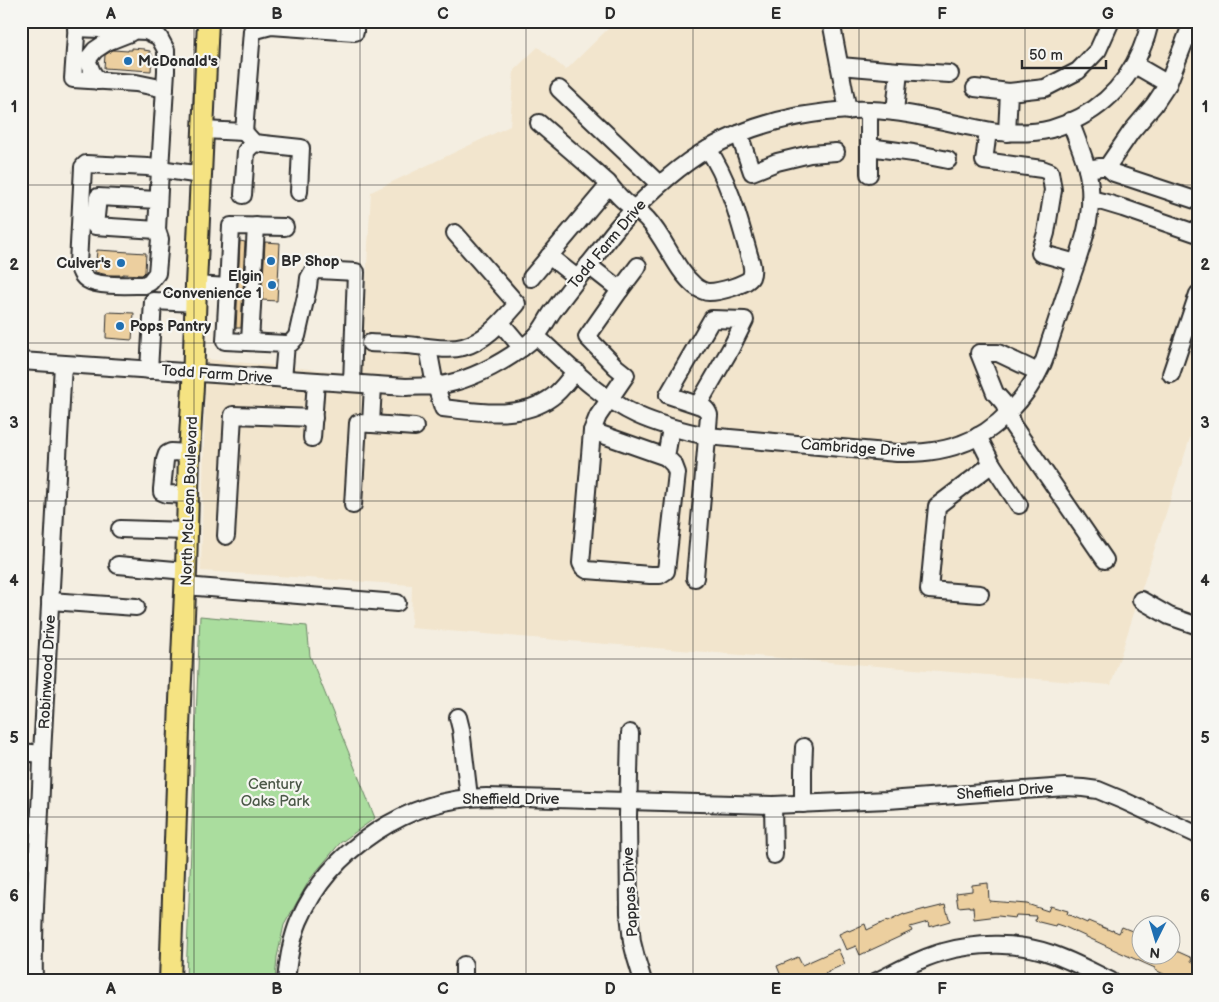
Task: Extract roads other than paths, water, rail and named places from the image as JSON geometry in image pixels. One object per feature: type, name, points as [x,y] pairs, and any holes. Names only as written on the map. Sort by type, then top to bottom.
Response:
[{"type":"main road","name":"North McLean Boulevard","points":[[170,981],[208,21]]},
{"type":"street","points":[[243,195],[246,151],[249,138],[252,31],[271,26],[354,32],[355,21]]},
{"type":"street","points":[[831,21],[848,110]]},
{"type":"street","points":[[974,88],[1009,92],[1046,88],[1078,71],[1098,50],[1110,21]]},
{"type":"street","name":"Todd Farm Drive","points":[[21,361],[406,387],[436,386],[459,381],[482,373],[499,364],[536,336],[577,278],[621,222],[659,184],[708,149],[739,134],[790,118],[848,110],[869,110],[917,115],[1007,133],[1050,129],[1089,112],[1108,98],[1124,81],[1135,65],[1149,31],[1150,21]]},
{"type":"street","points":[[131,32],[76,25],[73,79],[136,83],[164,94]]},
{"type":"street","points":[[1108,167],[1131,132],[1154,105],[1168,84],[1190,28],[1198,34]]},
{"type":"street","points":[[98,81],[87,60],[85,46],[94,35],[146,31],[159,37],[166,50],[166,71],[164,94],[160,169],[158,200],[157,230],[160,240],[157,273],[150,282],[144,285],[98,284],[88,280],[81,273],[78,264],[83,167],[86,164],[148,167],[160,169],[201,176]]},
{"type":"street","points":[[1135,65],[1168,84]]},
{"type":"street","points":[[840,66],[950,74]]},
{"type":"street","points":[[896,112],[899,71]]},
{"type":"street","points":[[559,89],[659,184]]},
{"type":"street","points":[[1007,133],[1009,92]]},
{"type":"street","points":[[869,110],[868,147],[870,174]]},
{"type":"street","name":"Cambridge Drive","points":[[536,336],[610,400],[635,414],[671,428],[707,436],[907,453],[937,451],[960,445],[995,425],[1008,413],[1021,398],[1044,360],[1085,237],[1090,200],[1087,169],[1070,121]]},
{"type":"street","points":[[539,123],[609,184],[634,210],[652,224],[679,267],[696,287],[710,292],[745,283],[750,278],[752,272],[746,244],[728,187],[708,149]]},
{"type":"street","points":[[203,130],[301,148],[299,192]]},
{"type":"street","points":[[988,130],[984,161],[1042,169],[1050,172],[1053,190],[1046,233],[1040,253],[1076,263]]},
{"type":"street","points":[[739,134],[752,172],[777,162],[810,154],[836,152]]},
{"type":"street","points":[[868,147],[948,160]]},
{"type":"street","points":[[1087,169],[1100,166],[1108,167],[1114,173],[1198,201]]},
{"type":"street","points":[[531,278],[609,184]]},
{"type":"street","points":[[157,230],[96,226],[96,218],[98,197],[158,200]]},
{"type":"street","points":[[1090,200],[1116,206],[1198,234]]},
{"type":"street","points":[[285,227],[232,226],[225,341],[286,344],[294,341],[299,331],[308,287],[308,278],[311,274],[316,270],[356,272],[352,384]]},
{"type":"street","points":[[250,342],[256,226]]},
{"type":"street","points":[[370,343],[451,349],[463,347],[482,338],[501,323],[517,304],[455,233]]},
{"type":"street","points":[[549,256],[577,278]]},
{"type":"street","points":[[588,265],[620,290]]},
{"type":"street","points":[[592,431],[666,457],[674,466],[677,473],[666,571],[660,575],[587,570],[581,563],[592,431],[598,416],[626,375],[587,337],[638,266]]},
{"type":"street","points":[[149,370],[153,301],[150,282]]},
{"type":"street","points":[[153,301],[228,287]]},
{"type":"street","points":[[1171,374],[1198,294]]},
{"type":"street","points":[[694,578],[709,415],[707,410],[698,405],[668,395],[712,319],[745,320],[732,348],[698,405]]},
{"type":"street","points":[[501,323],[522,348]]},
{"type":"street","points":[[283,379],[286,344]]},
{"type":"street","points":[[428,348],[442,408],[487,412],[510,412],[529,409],[554,396],[576,372]]},
{"type":"street","points":[[1038,372],[998,354],[979,353],[995,393],[1003,402],[1013,426],[1104,560]]},
{"type":"street","name":"Robinwood Drive","points":[[34,981],[34,916],[41,812],[42,754],[63,364]]},
{"type":"street","points":[[312,438],[316,381]]},
{"type":"street","points":[[371,424],[373,385]]},
{"type":"street","points":[[226,536],[233,415],[314,418]]},
{"type":"street","points":[[353,505],[358,423],[416,427]]},
{"type":"street","points":[[666,457],[671,428]]},
{"type":"street","points":[[978,436],[992,464],[1019,505]]},
{"type":"street","points":[[980,594],[929,590],[932,552],[937,506],[992,464]]},
{"type":"street","points":[[120,529],[187,531]]},
{"type":"street","points":[[118,565],[186,579],[396,604]]},
{"type":"street","points":[[1141,600],[1169,616],[1198,626]]},
{"type":"street","points":[[50,601],[136,608]]},
{"type":"street","points":[[458,717],[462,729],[469,798]]},
{"type":"street","name":"Pappas Drive","points":[[630,732],[628,888],[631,928],[636,958],[643,981]]},
{"type":"street","points":[[803,804],[802,771],[804,747]]},
{"type":"street","points":[[21,752],[42,754]]},
{"type":"street","name":"Sheffield Drive","points":[[286,981],[287,965],[292,943],[306,907],[321,883],[346,856],[358,844],[404,816],[455,799],[773,805],[888,800],[1066,787],[1098,790],[1198,835]]},
{"type":"street","points":[[773,805],[774,855]]},
{"type":"street","points":[[877,981],[943,952],[991,945],[1018,946],[1052,954],[1111,981]]},
{"type":"place","name":"McDonald's","points":[[128,61]]},
{"type":"place","name":"BP Shop","points":[[271,261]]},
{"type":"place","name":"Culver's","points":[[121,263]]},
{"type":"place","name":"Elgin Convenience 1","points":[[272,285]]},
{"type":"place","name":"Pops Pantry","points":[[120,326]]},
{"type":"park label","name":"Century Oaks Park","points":[[275,792]]}]
